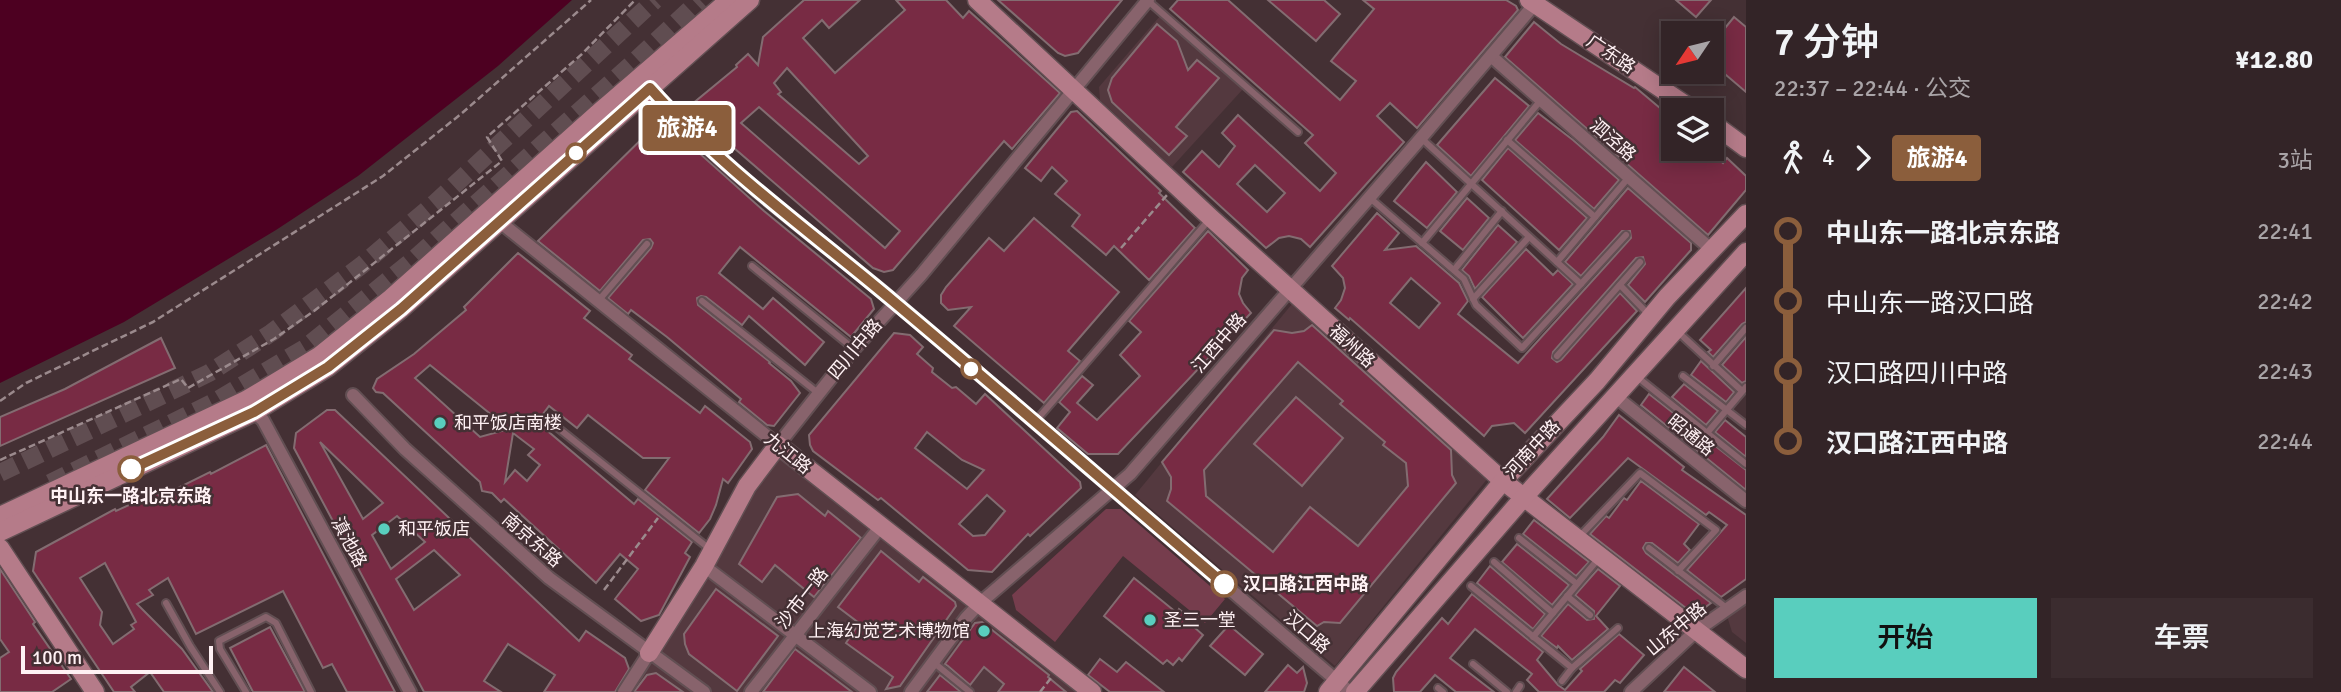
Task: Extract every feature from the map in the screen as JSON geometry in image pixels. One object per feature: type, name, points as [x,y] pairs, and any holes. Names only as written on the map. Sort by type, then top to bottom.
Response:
[{"type":"main road","points":[[0,516],[246,400],[352,331],[493,216],[645,82],[729,0]]},
{"type":"main road","points":[[645,82],[750,0]]},
{"type":"main road","name":"福州路","points":[[977,0],[1211,218],[1503,481],[1746,669]]},
{"type":"main road","name":"广东路","points":[[1534,1],[1675,98]]},
{"type":"main road","points":[[1724,132],[1746,148]]},
{"type":"main road","name":"河南中路","points":[[1338,688],[1503,481],[1597,381],[1651,317],[1746,214]]},
{"type":"main road","points":[[0,532],[254,412],[318,374],[362,342],[493,216]]},
{"type":"main road","name":"河南中路","points":[[1355,692],[1524,496],[1674,328],[1746,252]]},
{"type":"main road","name":"九江路","points":[[778,444],[1091,692]]},
{"type":"main road","name":"四川中路","points":[[649,653],[708,559],[747,486],[778,444]]},
{"type":"main road","points":[[0,548],[96,692]]},
{"type":"street","name":"四川中路","points":[[778,444],[854,349],[921,275],[1147,0]]},
{"type":"street","name":"江西中路","points":[[911,692],[980,603],[1130,474],[1370,198],[1534,1]]},
{"type":"street","name":"泗泾路","points":[[1491,55],[1712,250]]},
{"type":"street","name":"汉口路","points":[[645,82],[677,118],[720,159],[894,302],[1338,688]]},
{"type":"street","name":"九江路","points":[[493,216],[778,444]]},
{"type":"street","name":"南京东路","points":[[353,395],[405,449],[549,578],[704,692]]},
{"type":"street","name":"昭通路","points":[[1615,396],[1746,501]]},
{"type":"street","name":"滇池路","points":[[254,412],[263,420],[410,692]]},
{"type":"street","name":"沙市一路","points":[[751,692],[880,527]]},
{"type":"street","points":[[708,559],[794,636],[870,692]]},
{"type":"street","name":"山东中路","points":[[1631,692],[1696,631],[1746,596]]},
{"type":"street","name":"四川中路","points":[[624,692],[649,653]]},
{"type":"lane","points":[[1147,0],[1298,132]]},
{"type":"lane","points":[[1422,243],[1541,100]]},
{"type":"lane","points":[[1421,138],[1581,284]]},
{"type":"lane","points":[[1507,141],[1595,217]]},
{"type":"lane","points":[[1557,262],[1629,177]]},
{"type":"lane","points":[[1370,198],[1464,279],[1476,305],[1522,348],[1626,235]]},
{"type":"lane","points":[[1454,270],[1502,211]]},
{"type":"lane","points":[[1034,423],[1211,218]]},
{"type":"lane","points":[[1473,299],[1529,237]]},
{"type":"lane","points":[[598,302],[647,244]]},
{"type":"lane","points":[[1557,356],[1640,262]]},
{"type":"lane","points":[[752,266],[854,349]]},
{"type":"lane","points":[[1620,285],[1651,317]]},
{"type":"lane","points":[[702,301],[818,393]]},
{"type":"lane","points":[[1674,328],[1713,366],[1744,389],[1707,433]]},
{"type":"lane","points":[[1713,366],[1746,328]]},
{"type":"lane","points":[[1634,374],[1746,464]]},
{"type":"lane","points":[[1683,376],[1746,425]]},
{"type":"lane","points":[[548,420],[663,513],[708,559]]},
{"type":"lane","points":[[1577,538],[1640,473],[1716,530],[1678,571]]},
{"type":"lane","points":[[1519,538],[1577,584]]},
{"type":"lane","points":[[1649,548],[1728,609]]},
{"type":"lane","points":[[1532,637],[1600,556]]},
{"type":"lane","points":[[1494,562],[1553,613]]},
{"type":"lane","points":[[1471,586],[1572,668]]},
{"type":"lane","points":[[1567,596],[1590,615]]},
{"type":"lane","points":[[166,603],[220,692]]},
{"type":"lane","points":[[246,692],[220,649],[219,641],[266,617],[276,623],[311,692]]},
{"type":"lane","points":[[1562,681],[1572,668],[1618,628]]},
{"type":"lane","points":[[933,662],[970,692]]},
{"type":"lane","points":[[1473,664],[1507,692]]},
{"type":"path","points":[[0,401],[26,383],[153,322],[383,176],[461,114],[591,0]]},
{"type":"path","points":[[0,460],[181,379],[188,388],[262,346],[314,311],[502,161],[486,137],[582,54],[635,0]]},
{"type":"path","points":[[1121,248],[1175,184]]},
{"type":"path","points":[[604,590],[663,513]]},
{"type":"shaded area","points":[[0,0],[572,0],[498,66],[358,176],[276,230],[124,322],[0,383]]},
{"type":"shaded area","points":[[1160,16],[1243,89],[1172,167],[1100,100],[1099,87]]},
{"type":"shaded area","points":[[1292,304],[1488,478],[1335,666],[1135,495]]},
{"type":"shaded area","points":[[778,445],[1092,692],[624,692]]},
{"type":"shaded area","points":[[1106,509],[1121,509],[1225,599],[1205,623],[1123,556],[1055,642],[1016,610],[1012,595]]},
{"type":"shaded area","points":[[1746,602],[1746,643],[1732,632],[1727,616]]},
{"type":"building","points":[[804,0],[860,0],[829,28],[822,20],[803,38],[835,73],[905,10],[896,0],[946,0],[963,18],[969,11],[1060,93],[1012,149],[1004,141],[893,270],[884,272],[873,268],[727,142],[724,144],[714,133],[719,129],[705,114],[701,117],[691,105],[737,67],[748,54],[758,65],[763,37]],"holes":[[[787,68],[868,156],[859,164],[778,94],[781,92],[774,83]],[[759,107],[900,231],[885,248],[741,123]]]},
{"type":"building","points":[[998,0],[1122,0],[1078,53],[1065,56],[1058,53]]},
{"type":"building","points":[[1178,0],[1228,0],[1340,100],[1356,81],[1331,61],[1374,9],[1363,0],[1506,0],[1518,10],[1417,128],[1390,103],[1377,116],[1404,142],[1310,247],[1301,239],[1289,236],[1279,238],[1266,248],[1183,172],[1202,151],[1219,167],[1235,146],[1222,133],[1238,115],[1320,191],[1336,173],[1305,143],[1313,135],[1170,9]],"holes":[[[1255,165],[1285,193],[1267,212],[1237,184]]]},
{"type":"building","points":[[1268,0],[1324,0],[1340,14],[1316,41]]},
{"type":"building","points":[[1676,0],[1711,0],[1696,17]]},
{"type":"building","points":[[1734,17],[1746,27],[1746,92],[1724,73],[1724,29]]},
{"type":"building","points":[[1534,22],[1561,44],[1635,87],[1661,109],[1661,161],[1723,163],[1727,158],[1746,176],[1746,190],[1708,235],[1505,57]]},
{"type":"building","points":[[1157,24],[1177,41],[1188,70],[1197,60],[1219,78],[1176,127],[1187,136],[1169,155],[1112,102],[1108,90],[1112,78]]},
{"type":"building","points":[[1495,78],[1529,106],[1471,176],[1437,145]]},
{"type":"building","points":[[1077,111],[1161,191],[1159,193],[1195,228],[1149,280],[1114,246],[1106,255],[1072,226],[1080,215],[1055,194],[1067,181],[1052,167],[1041,181],[1025,168],[1071,112]]},
{"type":"building","points":[[1538,113],[1619,180],[1594,209],[1515,140]]},
{"type":"building","points":[[659,122],[682,148],[688,143],[764,211],[871,299],[874,309],[851,337],[740,247],[719,273],[763,309],[773,298],[824,342],[805,365],[749,316],[742,325],[706,297],[697,298],[698,305],[770,362],[800,393],[774,426],[767,425],[739,402],[741,399],[667,337],[631,310],[628,314],[608,298],[651,248],[653,243],[650,239],[643,240],[600,291],[538,241]]},
{"type":"building","points":[[1508,148],[1587,218],[1559,250],[1482,180]]},
{"type":"building","points":[[1426,162],[1457,192],[1427,228],[1394,201]]},
{"type":"building","points":[[1628,188],[1691,243],[1691,250],[1645,302],[1628,285],[1645,264],[1643,257],[1636,258],[1553,352],[1552,358],[1557,362],[1561,360],[1620,293],[1637,311],[1525,433],[1514,423],[1492,426],[1484,436],[1350,318],[1349,320],[1335,308],[1345,288],[1343,278],[1332,266],[1377,213],[1399,233],[1385,250],[1416,246],[1459,283],[1468,301],[1458,314],[1518,363],[1631,238],[1630,231],[1622,231],[1581,276],[1565,262]],"holes":[[[1411,278],[1440,303],[1419,328],[1390,303]]]},
{"type":"building","points":[[1467,198],[1489,218],[1463,250],[1440,231]]},
{"type":"building","points":[[1034,218],[1119,292],[1068,351],[1080,361],[1044,403],[954,326],[971,307],[948,310],[941,303],[941,295],[946,287],[989,238],[1004,251]]},
{"type":"building","points":[[1498,225],[1517,242],[1475,289],[1469,276],[1462,270]]},
{"type":"building","points":[[1208,231],[1248,270],[1242,278],[1239,294],[1251,313],[1118,454],[1088,454],[1057,428],[1070,412],[1059,402],[1082,376],[1093,385],[1077,403],[1097,420],[1140,376],[1120,355],[1141,332],[1129,321]]},
{"type":"building","points":[[1526,249],[1553,275],[1558,270],[1573,284],[1523,338],[1482,297]]},
{"type":"building","points":[[518,253],[590,311],[584,318],[632,355],[629,359],[700,413],[705,406],[750,442],[752,449],[728,483],[723,479],[710,519],[699,533],[645,490],[669,458],[643,458],[588,415],[577,428],[549,406],[537,422],[634,504],[638,499],[692,542],[685,553],[690,557],[659,615],[641,621],[615,599],[638,569],[620,554],[596,583],[504,499],[501,502],[492,493],[482,491],[480,482],[383,393],[376,392],[373,388],[377,379],[414,354],[466,310],[464,307]],"holes":[[[430,365],[509,429],[480,437],[415,378]],[[513,433],[534,449],[528,455],[540,465],[527,481],[515,470],[505,482]]]},
{"type":"building","points":[[1746,288],[1746,322],[1713,357],[1708,352],[1711,350],[1700,340]]},
{"type":"building","points":[[1312,325],[1451,450],[1452,475],[1456,483],[1340,623],[1324,622],[1317,626],[1167,501],[1171,477],[1162,462],[1274,330],[1292,333],[1304,331]],"holes":[[[1298,362],[1343,401],[1340,404],[1406,463],[1408,486],[1358,546],[1310,507],[1273,552],[1206,496],[1204,470]]]},
{"type":"building","points":[[894,333],[910,335],[923,347],[917,354],[933,368],[932,372],[976,404],[985,394],[1080,482],[1081,488],[1030,536],[1028,534],[992,572],[968,570],[881,498],[878,500],[813,451],[809,435]],"holes":[[[927,432],[962,460],[984,470],[967,489],[915,448]],[[987,495],[1005,511],[985,535],[973,536],[959,524]]]},
{"type":"building","points":[[1746,337],[1746,381],[1742,383],[1722,365]]},
{"type":"building","points":[[161,338],[175,368],[0,446],[0,417],[65,389]]},
{"type":"building","points":[[1701,361],[1734,392],[1726,402],[1691,375]]},
{"type":"building","points":[[1684,384],[1718,411],[1706,425],[1672,397]]},
{"type":"building","points":[[1649,394],[1746,470],[1746,490],[1641,405]]},
{"type":"building","points":[[1296,397],[1343,438],[1302,486],[1254,444]]},
{"type":"building","name":"和平饭店","points":[[327,410],[335,410],[579,641],[586,631],[625,658],[629,669],[615,692],[544,692],[555,675],[508,644],[484,681],[501,692],[424,692],[294,448],[296,433]],"holes":[[[320,442],[383,503],[363,519]],[[397,516],[425,542],[391,569],[372,535]],[[434,550],[460,575],[414,610],[396,579]]]},
{"type":"building","points":[[1619,415],[1684,467],[1682,470],[1746,515],[1746,579],[1721,597],[1687,570],[1727,525],[1709,512],[1706,515],[1628,458],[1570,518],[1547,499],[1603,437]]},
{"type":"building","points":[[1725,420],[1746,437],[1746,457],[1715,432]]},
{"type":"building","points":[[266,445],[395,692],[347,692],[332,664],[323,668],[283,591],[196,634],[168,578],[149,590],[153,595],[137,604],[182,649],[213,692],[164,692],[150,672],[131,687],[135,692],[114,692],[33,571],[36,552],[115,509],[116,511],[157,492],[160,497],[210,472],[211,474]],"holes":[[[105,563],[136,622],[131,625],[134,629],[113,644],[100,625],[102,612],[80,578]]]},
{"type":"building","points":[[1641,481],[1699,524],[1684,544],[1690,550],[1678,563],[1652,543],[1646,543],[1643,548],[1711,603],[1695,615],[1590,534],[1606,516],[1609,518],[1624,498],[1627,500]]},
{"type":"building","points":[[798,494],[825,516],[828,511],[861,538],[814,597],[775,565],[762,582],[739,564],[777,497]]},
{"type":"building","points":[[1534,520],[1589,562],[1576,576],[1523,534]]},
{"type":"building","points":[[1517,544],[1569,585],[1552,605],[1502,562]]},
{"type":"building","points":[[881,551],[919,582],[923,577],[955,602],[956,606],[900,686],[886,689],[893,677],[846,643],[859,623],[838,607]]},
{"type":"building","points":[[1490,566],[1545,614],[1533,629],[1477,583]]},
{"type":"building","points":[[0,569],[35,622],[33,624],[71,679],[52,692],[0,692],[0,658],[9,652],[0,639]]},
{"type":"building","points":[[1598,569],[1620,586],[1596,616],[1608,629],[1572,660],[1558,646],[1557,648],[1541,636],[1568,604],[1587,620],[1594,619],[1594,611],[1575,595]]},
{"type":"building","name":"圣三一堂","points":[[1134,578],[1177,613],[1179,609],[1197,624],[1194,627],[1203,635],[1182,661],[1179,658],[1173,665],[1167,660],[1163,664],[1104,616]]},
{"type":"building","points":[[716,589],[778,636],[737,691],[689,654],[685,644],[684,634]]},
{"type":"building","points":[[1472,594],[1543,652],[1537,660],[1565,690],[1582,671],[1580,669],[1619,634],[1644,655],[1620,683],[1615,680],[1604,692],[1539,692],[1527,680],[1532,674],[1475,629],[1450,658],[1494,692],[1456,692],[1435,675],[1420,692],[1394,692],[1393,678],[1396,672],[1442,618],[1448,624]]},
{"type":"building","points":[[982,622],[1049,675],[1048,677],[1066,692],[998,692],[1004,684],[984,667],[970,685],[945,664],[975,623]]},
{"type":"building","points":[[1229,625],[1263,654],[1245,675],[1210,646]]},
{"type":"building","points":[[270,627],[305,692],[253,692],[230,648]]},
{"type":"building","points":[[795,649],[852,692],[763,692]]},
{"type":"building","points":[[1100,659],[1117,672],[1126,662],[1164,692],[1110,692],[1088,675]]},
{"type":"building","points":[[1288,665],[1297,673],[1303,667],[1307,683],[1304,692],[1265,692]]},
{"type":"building","points":[[1684,667],[1715,692],[1664,692]]},
{"type":"building","points":[[656,673],[683,692],[634,692],[647,675]]},
{"type":"building","points":[[940,675],[961,692],[927,692]]},
{"type":"tunnel","points":[[0,473],[209,373],[271,333],[362,265],[435,203],[655,0]]},
{"type":"tunnel","points":[[50,483],[216,401],[305,348],[413,260],[700,0]]},
{"type":"bus line","name":"旅游4","points":[[131,469],[254,412],[328,367],[401,309],[650,88],[720,159],[894,302],[1224,584]]},
{"type":"place","name":"和平饭店南楼","points":[[440,423]]},
{"type":"place","name":"中山东一路北京东路","points":[[131,469]]},
{"type":"place","name":"和平饭店","points":[[384,529]]},
{"type":"place","name":"汉口路江西中路","points":[[1224,584]]},
{"type":"place","name":"圣三一堂","points":[[1150,620]]},
{"type":"place","name":"上海幻觉艺术博物馆","points":[[984,631]]}]
